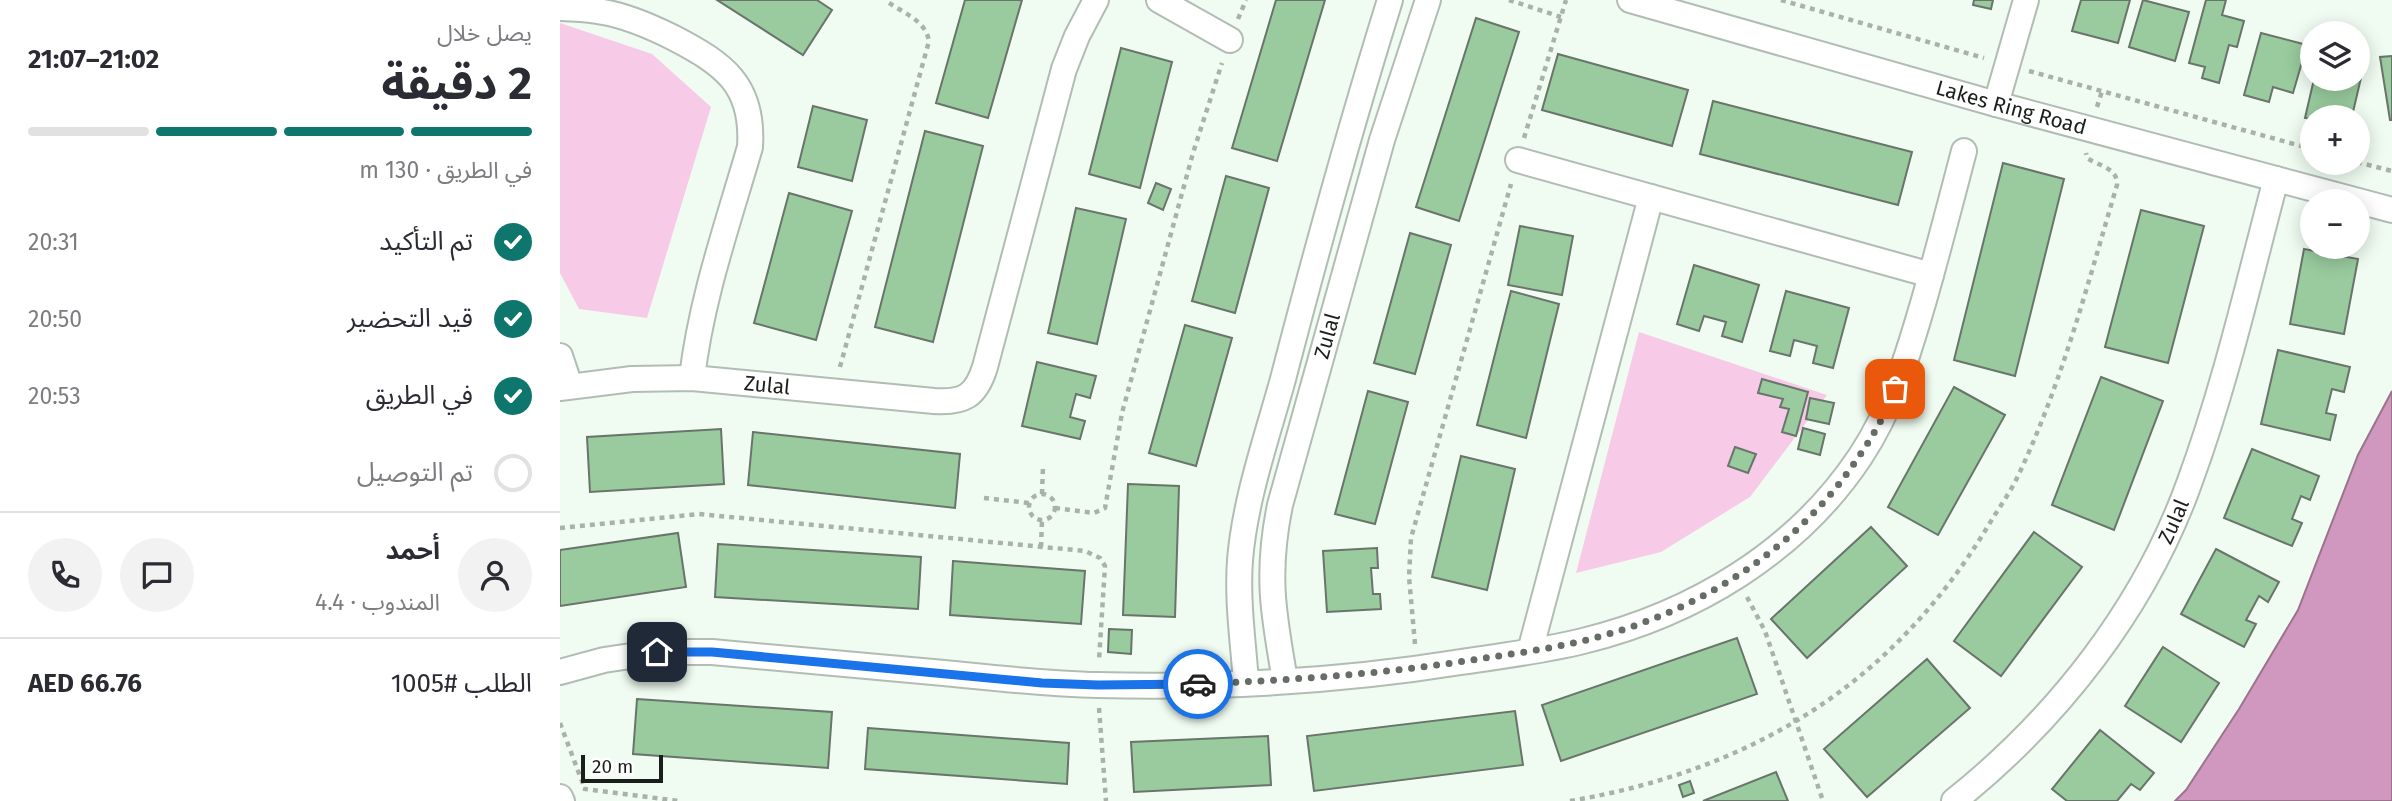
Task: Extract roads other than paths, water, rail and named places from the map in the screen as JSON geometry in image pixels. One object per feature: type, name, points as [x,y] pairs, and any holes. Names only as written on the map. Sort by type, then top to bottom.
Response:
[{"type":"street","name":"Zulal","points":[[560,356],[565,387],[632,379],[692,378],[952,402],[968,396],[980,383],[1064,69],[1077,36],[1097,0]]},
{"type":"street","points":[[1159,0],[1230,40]]},
{"type":"street","name":"Zulal","points":[[1246,682],[1239,590],[1245,527],[1295,332],[1390,0]]},
{"type":"street","name":"Zulal","points":[[1285,680],[1271,591],[1271,562],[1280,505],[1386,128],[1428,0]]},
{"type":"street","name":"Lakes Ring Road","points":[[1630,0],[2090,130],[2392,210]]},
{"type":"street","points":[[1996,104],[2026,0]]},
{"type":"street","points":[[560,8],[603,12],[653,27],[699,51],[720,64],[736,83],[747,106],[751,127],[750,147],[700,323],[692,378]]},
{"type":"street","points":[[560,672],[604,660],[657,652],[712,652],[1042,683],[1098,685],[1246,682],[1418,669],[1583,641],[1635,625],[1685,605],[1735,579],[1781,545],[1823,504],[1859,458],[1888,407],[1909,352],[1964,151]]},
{"type":"street","points":[[1518,160],[1931,275]]},
{"type":"street","name":"Zulal","points":[[1954,801],[1984,777],[2036,727],[2083,672],[2125,612],[2160,549],[2190,483],[2213,414],[2276,179]]},
{"type":"street","points":[[1530,651],[1651,197]]}]
